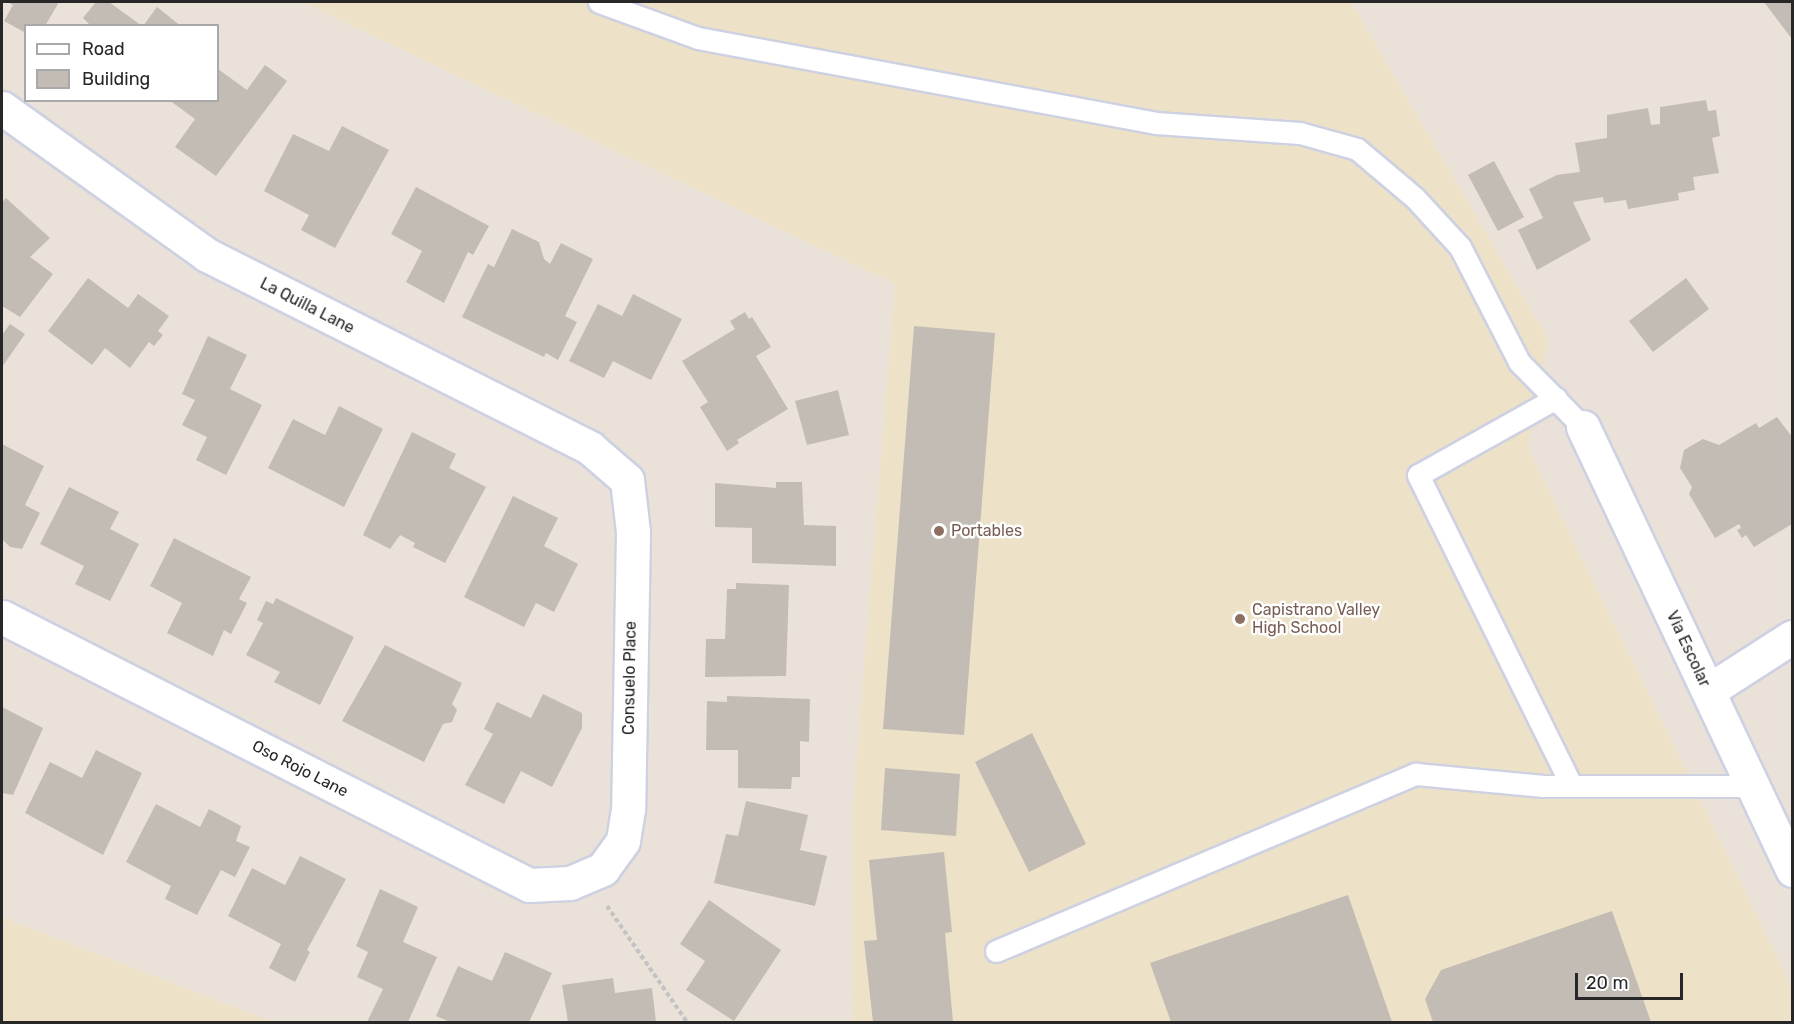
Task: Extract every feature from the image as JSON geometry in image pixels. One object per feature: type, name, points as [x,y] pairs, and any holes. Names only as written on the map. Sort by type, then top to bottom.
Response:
[{"type":"street","name":"La Quilla Lane","points":[[2,108],[207,255],[590,448],[627,480]]},
{"type":"street","name":"Via Escolar","points":[[1583,427],[1792,870]]},
{"type":"street","name":"Consuelo Place","points":[[594,872],[623,841],[628,809],[633,532],[627,480]]},
{"type":"street","name":"Oso Rojo Lane","points":[[2,617],[529,885],[570,883],[594,872]]},
{"type":"street","points":[[1708,691],[1792,637]]},
{"type":"lane","points":[[599,2],[698,38],[1156,123],[1300,134],[1357,149],[1415,198],[1460,247],[1519,362],[1583,427]]},
{"type":"lane","points":[[1556,398],[1419,475],[1572,786]]},
{"type":"lane","points":[[996,951],[1416,774],[1572,786],[1753,786]]},
{"type":"path","points":[[594,872],[687,1023]]},
{"type":"shaded area","name":"Capistrano Valley High School","points":[[302,2],[1351,2],[1548,339],[1528,448],[1792,987],[1792,1022],[853,1022],[854,791],[895,284]]},
{"type":"shaded area","points":[[2,917],[273,1022],[2,1022]]},
{"type":"building","points":[[7,2],[59,2],[46,24],[24,24],[24,32],[4,21],[13,5]]},
{"type":"building","points":[[96,2],[109,2],[139,24],[89,24],[83,18]]},
{"type":"building","points":[[1764,2],[1792,2],[1792,39]]},
{"type":"building","points":[[157,7],[178,24],[144,24]]},
{"type":"building","points":[[265,65],[287,81],[216,176],[175,147],[195,119],[172,102],[219,102],[219,70],[247,90]]},
{"type":"building","points":[[1706,100],[1708,111],[1716,110],[1720,136],[1712,138],[1719,173],[1693,177],[1695,190],[1678,193],[1679,200],[1628,209],[1626,200],[1604,203],[1603,197],[1573,202],[1591,240],[1537,270],[1518,230],[1543,218],[1529,189],[1557,175],[1580,172],[1575,143],[1607,138],[1607,115],[1648,108],[1651,125],[1660,124],[1660,107]]},
{"type":"building","points":[[342,126],[389,150],[335,248],[301,230],[309,215],[264,191],[293,134],[329,151]]},
{"type":"building","points":[[1494,161],[1524,217],[1498,231],[1468,175]]},
{"type":"building","points":[[416,187],[489,226],[473,255],[468,252],[444,303],[406,282],[422,251],[391,234]]},
{"type":"building","points":[[6,198],[50,238],[30,257],[53,274],[20,317],[2,306],[2,203]]},
{"type":"building","points":[[512,229],[539,242],[544,259],[550,264],[561,243],[593,259],[565,316],[577,322],[558,360],[546,353],[544,357],[462,317],[488,264],[494,267]]},
{"type":"building","points":[[88,278],[128,308],[138,294],[169,316],[158,331],[163,335],[154,346],[149,342],[130,368],[105,348],[92,365],[48,331]]},
{"type":"building","points":[[1686,278],[1709,309],[1653,352],[1629,321]]},
{"type":"building","points":[[633,294],[682,319],[651,380],[613,361],[604,378],[569,361],[598,304],[622,316]]},
{"type":"building","points":[[745,312],[749,319],[752,317],[771,347],[756,356],[788,409],[737,440],[739,443],[727,451],[700,407],[708,402],[682,361],[735,329],[730,321]]},
{"type":"building","points":[[10,324],[25,334],[2,367],[2,335]]},
{"type":"building","name":"Portables","points":[[914,326],[995,333],[964,735],[883,729]]},
{"type":"building","points":[[208,336],[247,355],[230,389],[262,405],[226,475],[196,460],[207,437],[182,425],[195,400],[182,394]]},
{"type":"building","points":[[838,390],[849,435],[807,445],[795,401]]},
{"type":"building","points":[[339,406],[383,429],[344,507],[268,468],[293,419],[325,435]]},
{"type":"building","points":[[1777,417],[1792,437],[1792,524],[1754,547],[1746,535],[1742,538],[1737,530],[1741,528],[1739,524],[1715,538],[1689,494],[1692,487],[1680,468],[1684,450],[1703,439],[1719,445],[1756,423],[1759,428]]},
{"type":"building","points":[[412,432],[456,454],[449,468],[486,487],[445,563],[413,547],[415,543],[400,535],[390,549],[363,535]]},
{"type":"building","points":[[2,444],[44,466],[25,505],[40,513],[22,549],[10,547],[2,539]]},
{"type":"building","points":[[776,482],[802,482],[804,525],[836,526],[836,566],[752,563],[752,528],[715,527],[715,483],[776,488]]},
{"type":"building","points":[[69,487],[119,512],[110,529],[139,544],[110,601],[75,584],[84,566],[40,544]]},
{"type":"building","points":[[513,496],[558,518],[544,546],[578,564],[554,612],[536,603],[524,627],[464,597]]},
{"type":"building","points":[[174,538],[251,577],[239,599],[247,603],[231,634],[224,630],[213,656],[167,633],[182,603],[150,586]]},
{"type":"building","points":[[736,583],[789,585],[786,676],[705,677],[706,639],[725,639],[727,589],[736,589]]},
{"type":"building","points":[[276,598],[354,637],[320,705],[274,682],[280,672],[246,655],[263,623],[257,620],[266,601],[273,604]]},
{"type":"building","points":[[385,645],[462,683],[452,704],[457,710],[452,722],[443,724],[424,762],[342,721]]},
{"type":"building","points":[[543,694],[582,713],[582,728],[552,787],[521,771],[504,804],[465,785],[493,734],[484,729],[497,702],[531,718]]},
{"type":"building","points":[[727,696],[810,699],[809,742],[800,741],[800,777],[792,777],[791,789],[738,788],[738,750],[706,750],[707,701],[727,702]]},
{"type":"building","points":[[2,707],[43,728],[13,795],[2,793]]},
{"type":"building","points":[[1032,733],[1086,844],[1029,872],[975,762]]},
{"type":"building","points":[[96,750],[142,773],[103,855],[25,813],[50,762],[82,778]]},
{"type":"building","points":[[885,768],[960,774],[956,836],[881,830]]},
{"type":"building","points":[[746,801],[808,815],[800,850],[827,856],[815,906],[714,883],[726,834],[738,836]]},
{"type":"building","points":[[156,804],[200,827],[209,809],[241,826],[236,841],[250,847],[235,877],[221,870],[197,915],[165,899],[171,886],[126,862]]},
{"type":"building","points":[[944,852],[952,932],[945,933],[953,1022],[873,1022],[864,941],[877,940],[869,860]]},
{"type":"building","points":[[300,856],[346,879],[307,950],[310,952],[295,982],[269,968],[281,944],[228,916],[252,868],[285,885]]},
{"type":"building","points":[[380,889],[418,907],[403,942],[437,957],[408,1022],[367,1022],[383,989],[357,977],[368,952],[356,946]]},
{"type":"building","points":[[1348,895],[1392,1022],[1171,1022],[1150,963]]},
{"type":"building","points":[[709,900],[781,950],[734,1021],[686,990],[705,961],[680,944]]},
{"type":"building","points":[[1612,911],[1651,1022],[1433,1022],[1425,999],[1441,970]]},
{"type":"building","points":[[505,952],[552,973],[529,1022],[450,1022],[436,1016],[458,966],[492,981]]},
{"type":"building","points":[[613,978],[615,993],[652,988],[656,1022],[568,1022],[562,985]]},
{"type":"place","name":"Portables","points":[[939,531]]},
{"type":"place","name":"Capistrano Valley High School","points":[[1240,619]]}]
